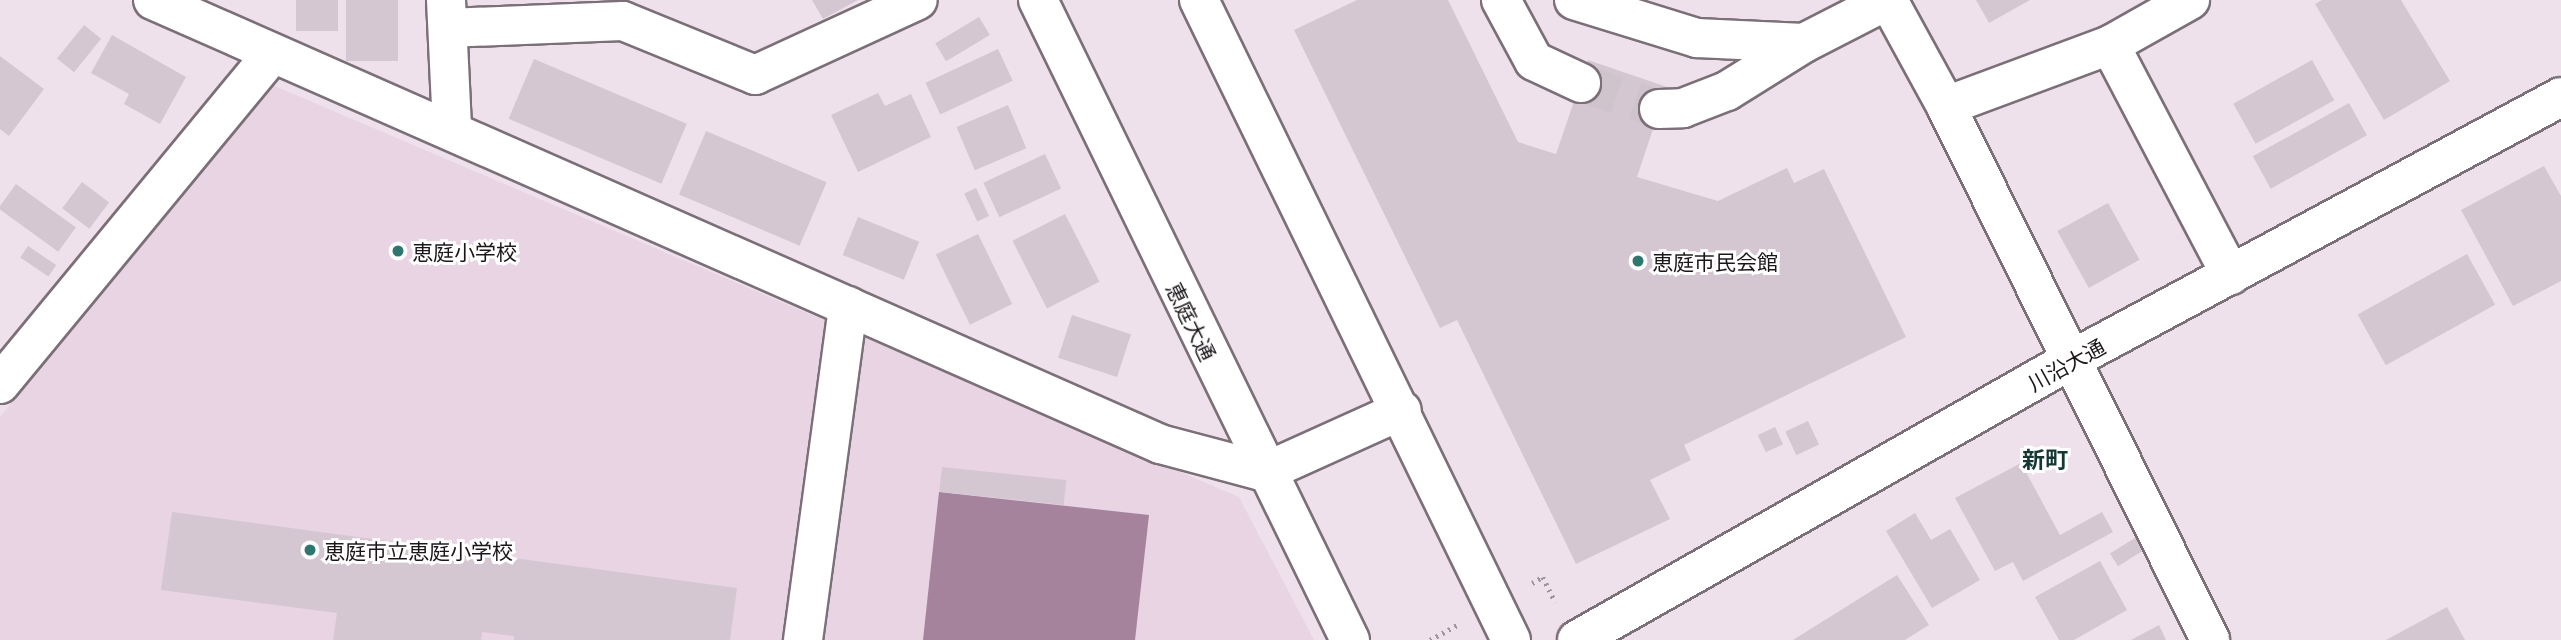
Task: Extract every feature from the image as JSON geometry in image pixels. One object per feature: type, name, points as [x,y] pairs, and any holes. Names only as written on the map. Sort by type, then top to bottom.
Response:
[{"type":"street","points":[[153,0],[270,56],[452,128],[1160,444],[1265,472],[1402,410]]},
{"type":"street","points":[[452,128],[447,14],[623,21],[755,75],[918,0]]},
{"type":"street","name":"恵庭大通","points":[[1038,0],[1265,472],[1350,640]]},
{"type":"street","points":[[1199,0],[1402,410],[1511,640]]},
{"type":"street","points":[[1501,0],[1534,61],[1581,83]]},
{"type":"street","points":[[1574,0],[1697,38],[1804,43]]},
{"type":"street","points":[[1659,109],[1683,108],[1727,91],[1804,43],[1888,0],[1946,106],[2069,362],[2210,640]]},
{"type":"street","points":[[1946,106],[2110,45],[2190,0]]},
{"type":"street","points":[[2110,45],[2231,275]]},
{"type":"street","points":[[0,384],[270,56]]},
{"type":"street","name":"川沿大通","points":[[1577,640],[1635,628],[2069,362],[2561,97]]},
{"type":"street","points":[[803,640],[849,306]]},
{"type":"shaded area","name":"恵庭小学校","points":[[270,84],[1239,497],[1314,640],[0,640],[0,417]]},
{"type":"shaded area","points":[[939,492],[1149,515],[1135,640],[923,640]]},
{"type":"building","points":[[296,0],[338,0],[338,31],[296,31]]},
{"type":"building","points":[[346,0],[398,0],[398,61],[346,61]]},
{"type":"building","points":[[812,0],[858,0],[823,19]]},
{"type":"building","name":"恵庭市民会館","points":[[1357,0],[1448,0],[1518,142],[1556,154],[1588,60],[1667,87],[1637,177],[1718,201],[1787,168],[1794,183],[1824,169],[1906,337],[1684,445],[1691,460],[1650,480],[1670,519],[1576,564],[1457,320],[1440,328],[1294,30]]},
{"type":"building","points":[[1976,0],[2030,0],[1989,23]]},
{"type":"building","points":[[2322,0],[2401,0],[2450,81],[2384,120],[2315,4]]},
{"type":"building","points":[[979,17],[990,35],[946,61],[935,43]]},
{"type":"building","points":[[84,25],[101,39],[74,72],[57,58]]},
{"type":"building","points":[[112,35],[186,77],[160,124],[124,104],[129,94],[91,73]]},
{"type":"building","points":[[998,49],[1013,81],[940,115],[925,83]]},
{"type":"building","points":[[0,56],[44,89],[9,136],[0,129]]},
{"type":"building","points":[[534,59],[687,124],[661,184],[509,119]]},
{"type":"building","points":[[2312,60],[2334,100],[2256,144],[2233,104]]},
{"type":"building","points":[[878,93],[885,106],[911,94],[931,137],[858,172],[831,115]]},
{"type":"building","points":[[2349,103],[2367,135],[2271,189],[2253,156]]},
{"type":"building","points":[[1008,105],[1026,148],[975,170],[956,127]]},
{"type":"building","points":[[706,131],[827,182],[800,246],[679,195]]},
{"type":"building","points":[[1045,154],[1061,188],[999,217],[983,183]]},
{"type":"building","points":[[2544,166],[2561,196],[2561,281],[2513,306],[2461,210]]},
{"type":"building","points":[[82,182],[109,202],[89,229],[62,208]]},
{"type":"building","points":[[16,184],[76,227],[58,252],[0,209]]},
{"type":"building","points":[[976,188],[989,216],[977,222],[964,193]]},
{"type":"building","points":[[2108,203],[2140,260],[2089,288],[2057,231]]},
{"type":"building","points":[[1065,214],[1100,282],[1047,309],[1012,241]]},
{"type":"building","points":[[858,217],[919,242],[904,280],[843,255]]},
{"type":"building","points":[[978,234],[1012,304],[970,325],[936,255]]},
{"type":"building","points":[[28,246],[56,265],[48,277],[20,258]]},
{"type":"building","points":[[2467,254],[2495,305],[2386,365],[2358,315]]},
{"type":"building","points":[[1072,315],[1131,334],[1117,377],[1058,358]]},
{"type":"building","points":[[1808,421],[1819,445],[1796,455],[1785,432]]},
{"type":"building","points":[[1775,427],[1783,444],[1766,452],[1758,435]]},
{"type":"building","points":[[2021,463],[2060,535],[2102,512],[2113,532],[2023,581],[2013,562],[1995,571],[1955,498]]},
{"type":"building","points":[[942,467],[1066,480],[1064,505],[939,492]]},
{"type":"building","name":"恵庭市立恵庭小学校","points":[[172,512],[737,588],[730,640],[514,640],[514,636],[482,632],[481,640],[333,640],[337,613],[161,590]]},
{"type":"building","points":[[1915,513],[1931,540],[1950,529],[1980,580],[1932,608],[1886,531]]},
{"type":"building","points":[[2138,536],[2146,549],[2118,566],[2110,553]]},
{"type":"building","points":[[2100,561],[2127,610],[2074,640],[2059,640],[2035,597]]},
{"type":"building","points":[[1897,575],[1929,625],[1905,640],[1793,640]]},
{"type":"building","points":[[2447,607],[2465,640],[2386,640]]},
{"type":"building","points":[[2159,625],[2166,640],[2131,640]]},
{"type":"tunnel","points":[[1581,83],[1659,109]]},
{"type":"place","name":"恵庭小学校","points":[[398,251]]},
{"type":"place","name":"恵庭市民会館","points":[[1638,261]]},
{"type":"place","name":"恵庭市立恵庭小学校","points":[[310,550]]},
{"type":"district","name":"新町","points":[[2045,458]]}]
